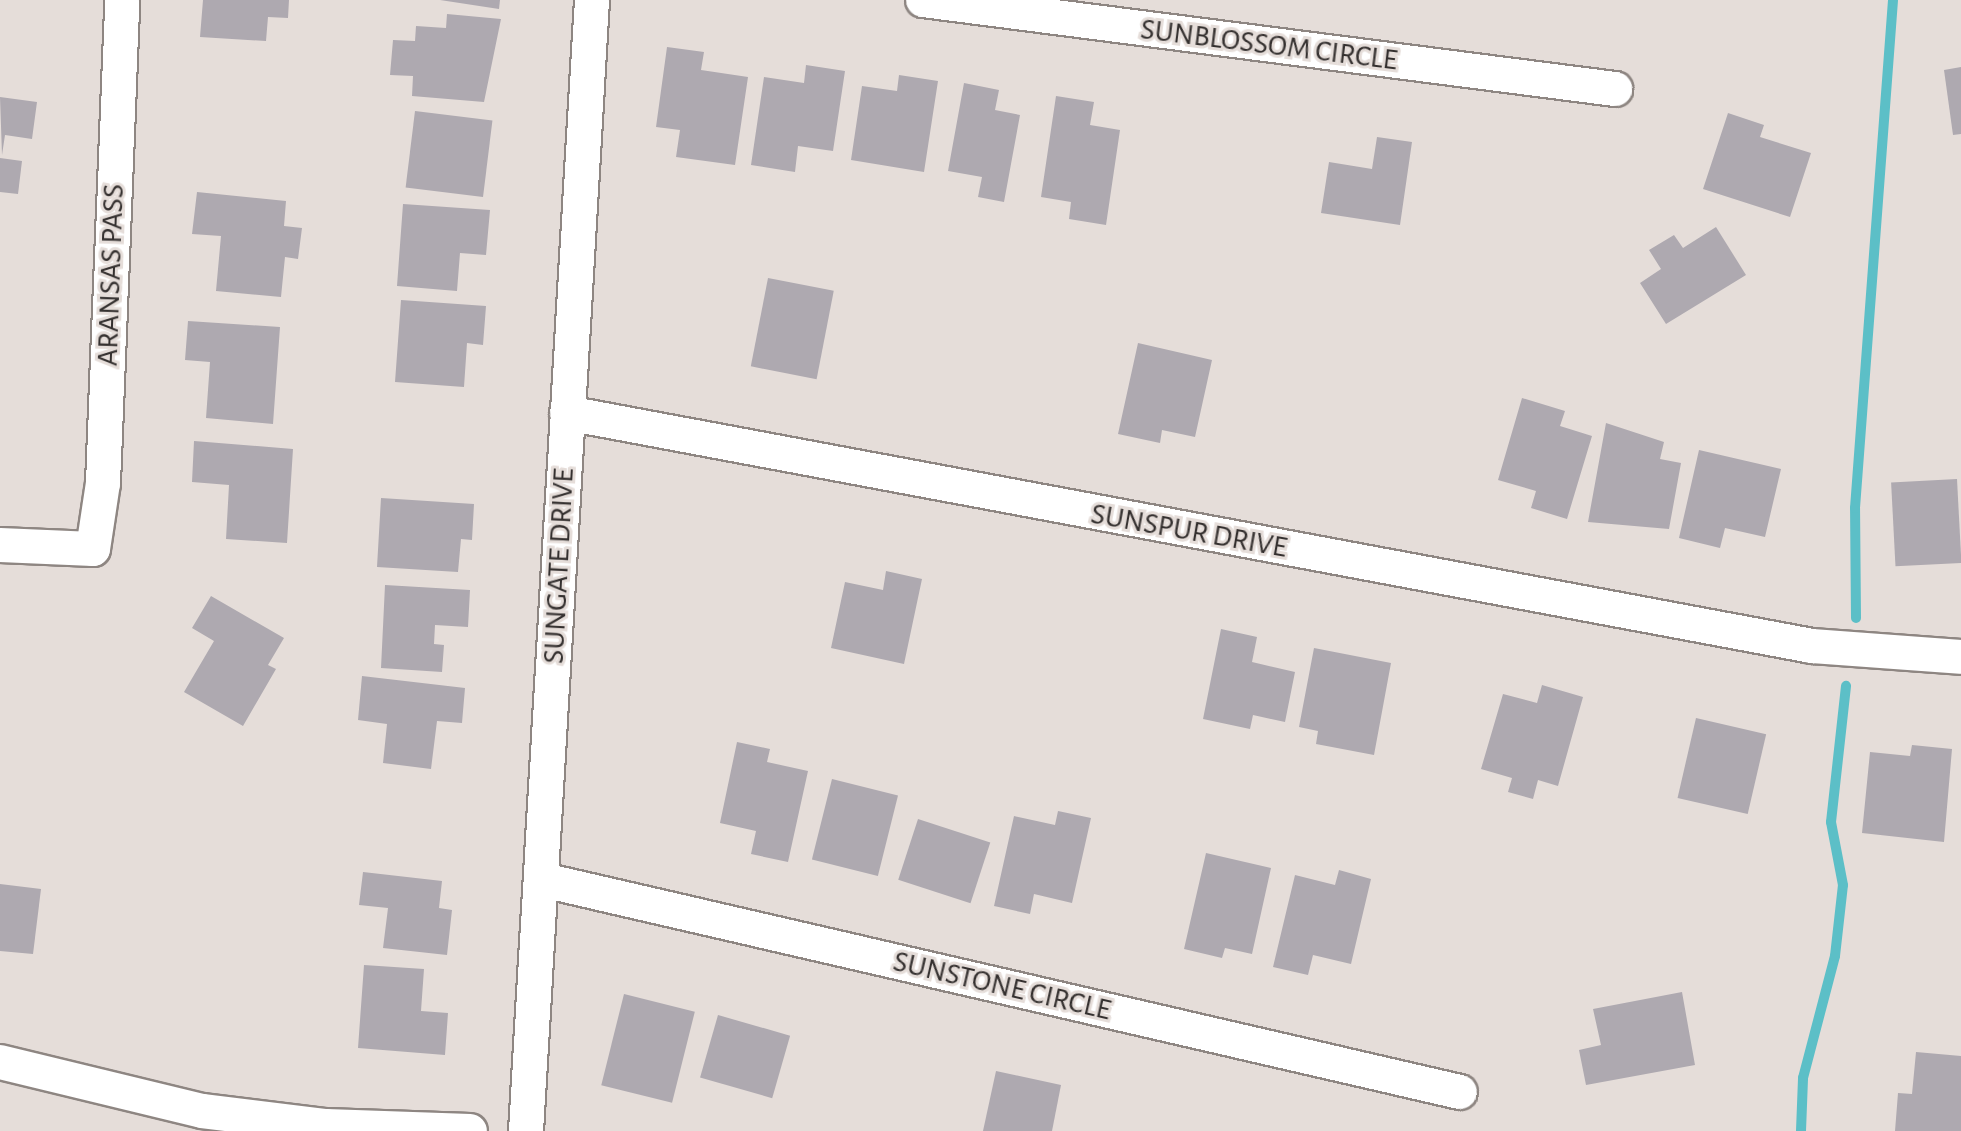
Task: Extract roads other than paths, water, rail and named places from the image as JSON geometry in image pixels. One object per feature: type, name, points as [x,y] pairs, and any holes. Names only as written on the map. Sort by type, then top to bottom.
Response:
[{"type":"street","name":"ARANSAS PASS","points":[[0,545],[93,549],[103,483],[122,0]]},
{"type":"street","name":"SUNGATE DRIVE","points":[[526,1131],[592,0]]},
{"type":"street","name":"SUNBLOSSOM CIRCLE","points":[[923,0],[1615,89]]},
{"type":"street","name":"SUNSPUR DRIVE","points":[[567,413],[1812,646],[1961,657]]},
{"type":"street","name":"SUNSTONE CIRCLE","points":[[543,880],[1460,1092]]},
{"type":"street","points":[[0,1062],[202,1111],[326,1126],[470,1131]]},
{"type":"waterway","points":[[1856,618],[1855,508],[1893,0]]},
{"type":"waterway","points":[[1801,1131],[1803,1078],[1835,956],[1843,885],[1831,822],[1846,686]]}]
